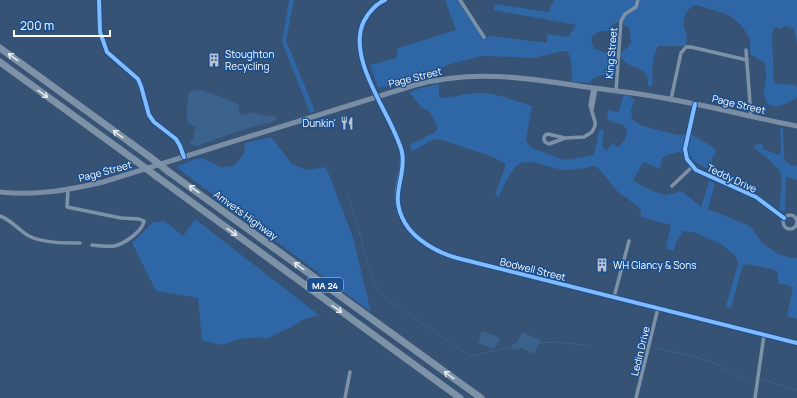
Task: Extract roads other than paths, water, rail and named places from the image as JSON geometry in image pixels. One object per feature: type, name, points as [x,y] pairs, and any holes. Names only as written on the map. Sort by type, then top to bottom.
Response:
[{"type":"highway","name":"Amvets Highway","points":[[0,48],[481,398]]},
{"type":"highway","name":"MA 24","points":[[0,62],[460,398]]},
{"type":"main road","name":"Page Street","points":[[0,192],[36,193],[68,190],[107,181],[377,97],[428,82],[450,78],[515,76],[671,99],[797,126]]},
{"type":"street","points":[[99,0],[100,32],[107,52],[138,79],[149,115],[154,122],[176,139],[184,157]]},
{"type":"street","points":[[377,97],[360,54],[360,40],[362,27],[368,14],[374,7],[385,0]]},
{"type":"street","points":[[460,0],[484,37]]},
{"type":"street","name":"King Street","points":[[616,91],[621,21],[625,14],[636,6],[638,0]]},
{"type":"street","points":[[671,99],[681,53],[686,48],[691,47],[747,60]]},
{"type":"street","points":[[746,50],[751,116]]},
{"type":"street","points":[[565,138],[547,134],[544,139],[547,144],[565,138],[590,134],[595,124],[590,104],[594,88]]},
{"type":"street","name":"Bodwell Street","points":[[377,97],[402,153],[397,194],[399,208],[406,224],[416,235],[438,251],[451,257],[797,343]]},
{"type":"street","points":[[672,186],[693,166],[688,159],[685,149],[695,104]]},
{"type":"street","points":[[554,142],[557,138],[555,136]]},
{"type":"street","name":"Teddy Drive","points":[[693,166],[700,172],[756,197],[784,218]]},
{"type":"street","points":[[68,190],[67,207],[121,218],[142,220],[144,223],[136,233],[124,242],[114,246],[92,245]]},
{"type":"street","points":[[0,216],[10,220],[22,231],[34,238],[80,243]]},
{"type":"street","points":[[614,297],[629,241]]},
{"type":"street","name":"Ledin Drive","points":[[636,398],[658,308]]},
{"type":"street","points":[[755,398],[764,335]]},
{"type":"street","points":[[345,398],[350,372]]},
{"type":"waterway","points":[[348,194],[374,284],[387,299],[470,356],[512,347]]},
{"type":"waterway","points":[[539,343],[557,342],[590,346]]},
{"type":"waterway","points":[[654,348],[713,362],[747,381]]},
{"type":"waterway","points":[[763,380],[797,390]]},
{"type":"place","name":"Stoughton Recycling","points":[[214,60]]},
{"type":"place","name":"Dunkin'","points":[[347,123]]},
{"type":"place","name":"WH Glancy & Sons","points":[[602,265]]}]
